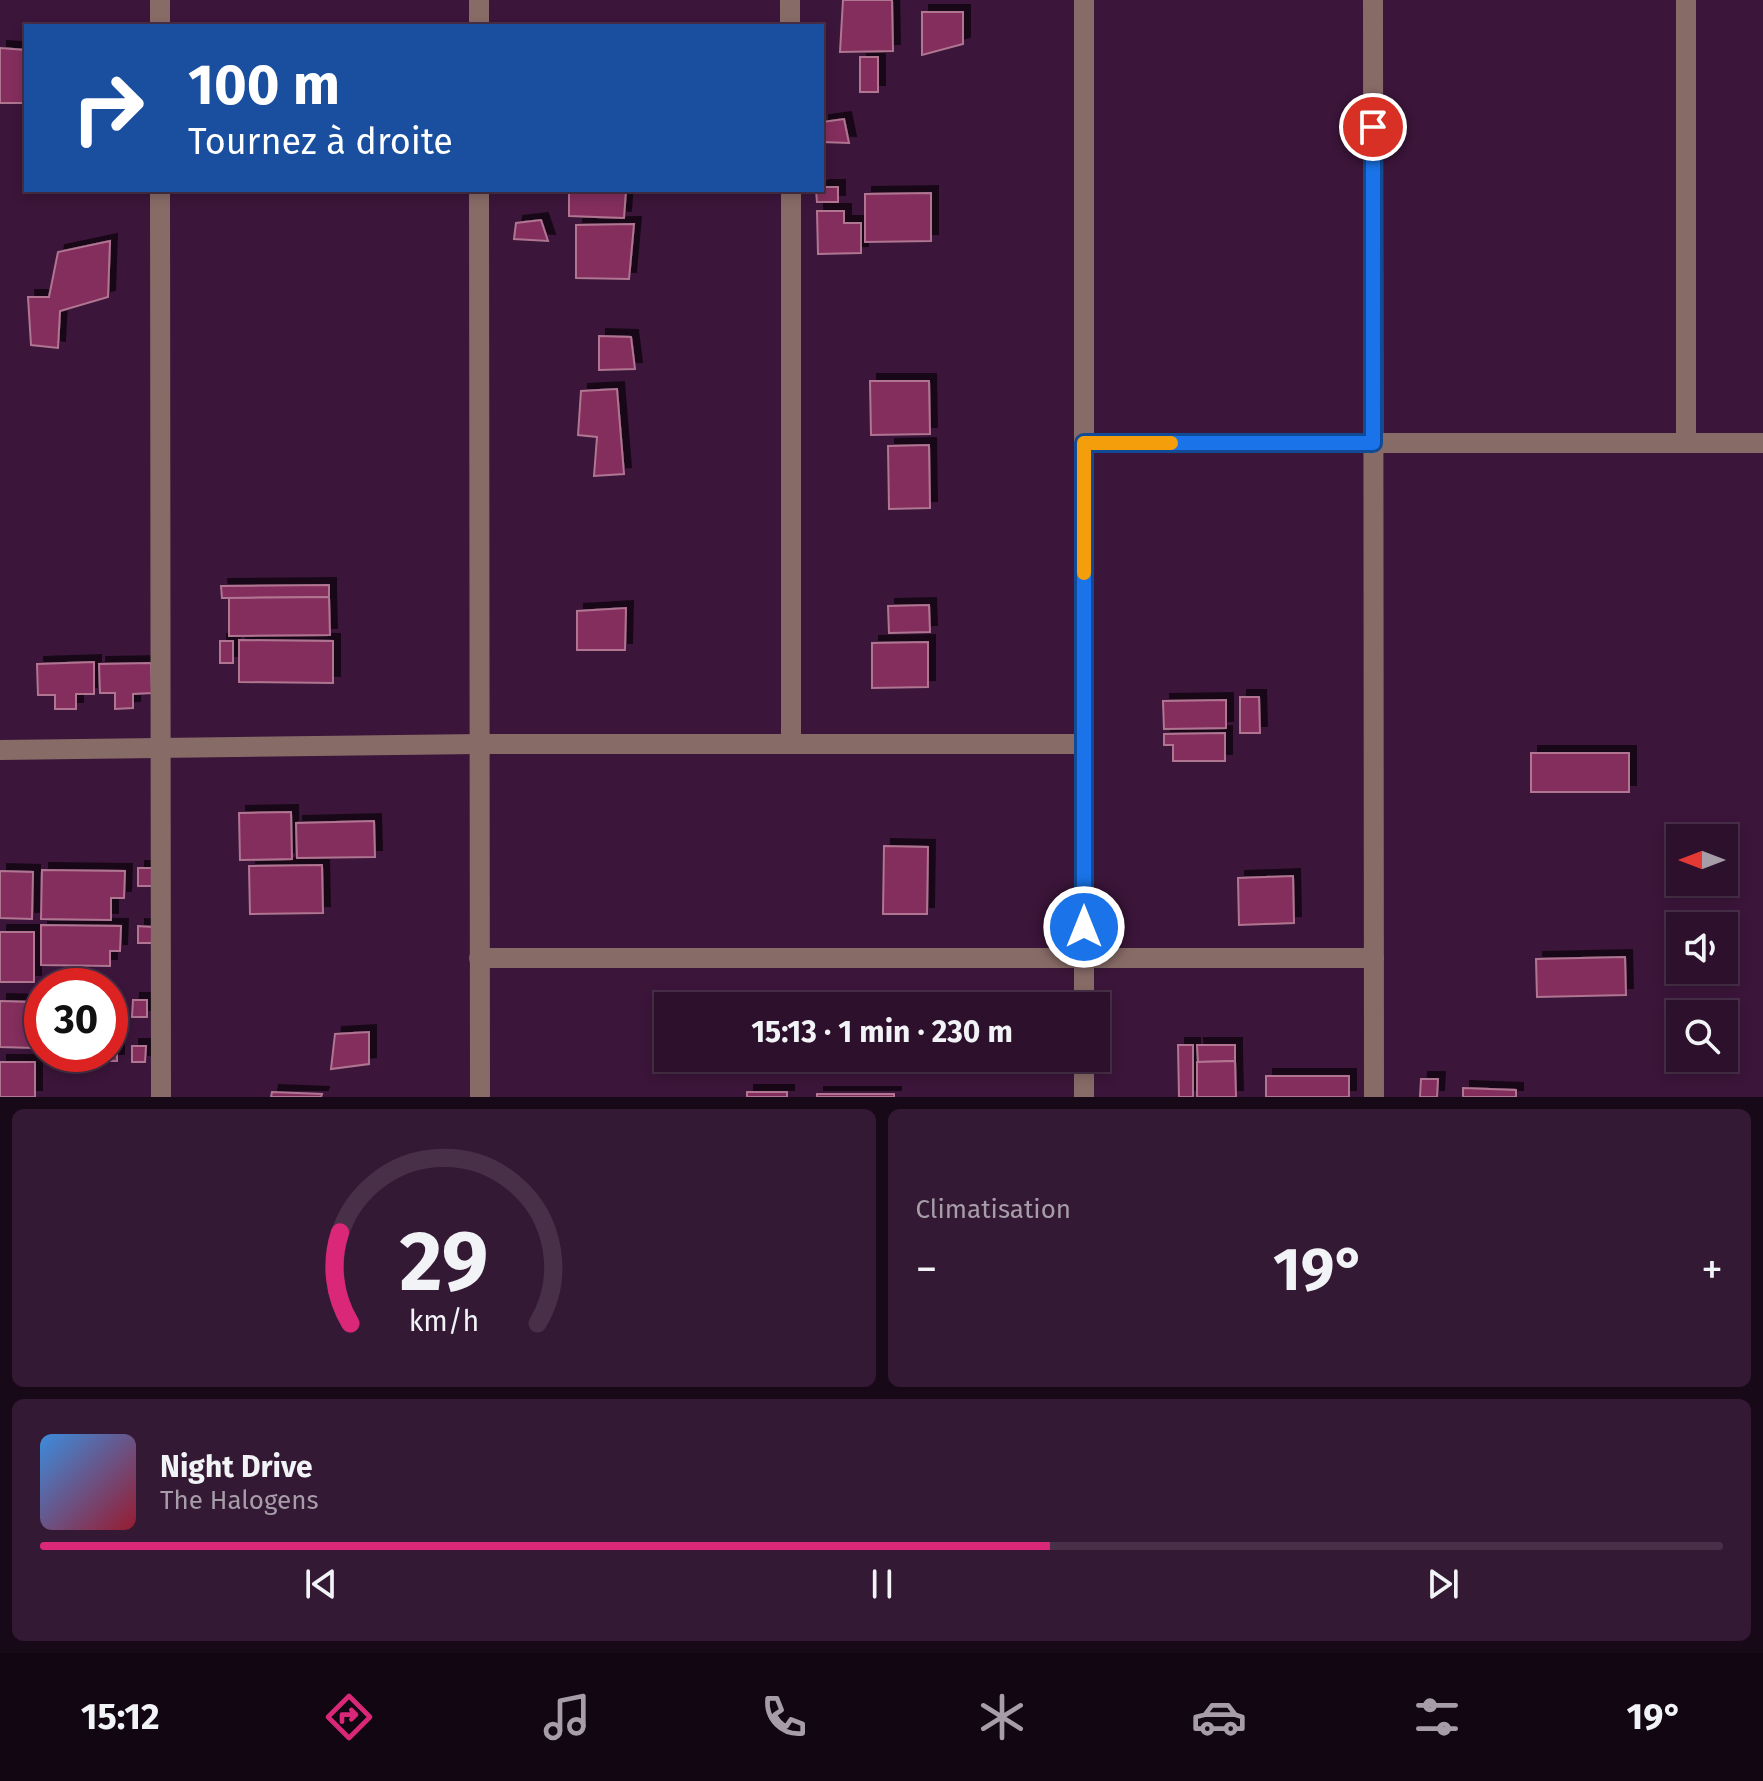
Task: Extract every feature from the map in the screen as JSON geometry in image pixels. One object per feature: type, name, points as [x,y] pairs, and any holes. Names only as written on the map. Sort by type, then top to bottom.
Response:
[{"type":"street","points":[[160,0],[160,24]]},
{"type":"street","points":[[479,0],[479,24]]},
{"type":"street","points":[[790,0],[790,24]]},
{"type":"street","points":[[1084,0],[1084,992]]},
{"type":"street","points":[[1373,0],[1374,1097]]},
{"type":"street","points":[[1686,0],[1686,443]]},
{"type":"street","points":[[160,192],[161,1097]]},
{"type":"street","points":[[479,192],[480,1097]]},
{"type":"street","points":[[791,192],[791,744]]},
{"type":"street","points":[[1084,443],[1763,443]]},
{"type":"street","points":[[0,750],[479,744],[1084,744]]},
{"type":"street","points":[[479,958],[1374,958]]},
{"type":"street","points":[[1084,1072],[1084,1097]]},
{"type":"building","points":[[843,0],[892,0],[893,51],[840,52]]},
{"type":"building","points":[[922,12],[963,12],[963,44],[922,55]]},
{"type":"building","points":[[0,48],[24,50],[24,103],[0,103]]},
{"type":"building","points":[[860,57],[878,57],[878,92],[860,92]]},
{"type":"building","points":[[844,119],[849,143],[824,142],[824,122]]},
{"type":"building","points":[[824,187],[838,187],[838,202],[817,202],[816,192],[824,192]]},
{"type":"building","points":[[569,192],[626,192],[624,218],[569,216]]},
{"type":"building","points":[[931,193],[931,241],[865,242],[865,194]]},
{"type":"building","points":[[817,211],[844,211],[844,223],[861,223],[861,253],[818,254]]},
{"type":"building","points":[[541,220],[548,241],[514,239],[516,223]]},
{"type":"building","points":[[634,224],[629,279],[576,278],[576,225]]},
{"type":"building","points":[[110,241],[108,297],[60,311],[58,348],[31,345],[28,297],[49,297],[58,252]]},
{"type":"building","points":[[599,336],[631,337],[635,369],[599,370]]},
{"type":"building","points":[[870,381],[929,381],[930,434],[871,435]]},
{"type":"building","points":[[617,389],[624,474],[594,476],[597,437],[578,435],[581,391]]},
{"type":"building","points":[[929,445],[930,508],[889,509],[888,446]]},
{"type":"building","points":[[329,585],[329,597],[222,598],[221,586]]},
{"type":"building","points":[[329,597],[330,635],[229,636],[229,598]]},
{"type":"building","points":[[929,605],[930,632],[889,633],[888,606]]},
{"type":"building","points":[[626,608],[625,650],[577,650],[577,611]]},
{"type":"building","points":[[239,640],[333,641],[333,683],[239,682]]},
{"type":"building","points":[[220,641],[233,641],[233,663],[220,663]]},
{"type":"building","points":[[928,642],[928,687],[872,688],[872,643]]},
{"type":"building","points":[[94,662],[94,694],[76,694],[76,709],[55,709],[55,695],[38,695],[37,664]]},
{"type":"building","points":[[151,663],[152,693],[133,694],[133,708],[115,709],[115,693],[100,693],[99,664]]},
{"type":"building","points":[[1240,697],[1259,697],[1260,733],[1240,733]]},
{"type":"building","points":[[1226,700],[1226,728],[1164,729],[1163,701]]},
{"type":"building","points":[[1225,733],[1225,761],[1173,761],[1173,745],[1164,745],[1164,734]]},
{"type":"building","points":[[1531,753],[1629,753],[1629,792],[1531,792]]},
{"type":"building","points":[[291,812],[292,859],[240,860],[239,813]]},
{"type":"building","points":[[374,821],[375,857],[297,858],[296,823]]},
{"type":"building","points":[[884,846],[928,847],[927,914],[883,914]]},
{"type":"building","points":[[322,865],[323,913],[250,914],[249,866]]},
{"type":"building","points":[[138,868],[155,868],[155,886],[138,886]]},
{"type":"building","points":[[42,870],[125,871],[124,898],[111,898],[111,920],[41,919]]},
{"type":"building","points":[[0,871],[33,872],[32,919],[0,918]]},
{"type":"building","points":[[1293,876],[1294,923],[1239,925],[1238,878]]},
{"type":"building","points":[[41,925],[121,926],[120,951],[110,951],[110,966],[41,965]]},
{"type":"building","points":[[138,926],[152,927],[152,943],[138,943]]},
{"type":"building","points":[[0,932],[34,932],[34,968],[24,968],[24,982],[0,982]]},
{"type":"building","points":[[1625,957],[1626,995],[1537,997],[1536,959]]},
{"type":"building","points":[[133,1000],[147,1000],[147,1017],[132,1017]]},
{"type":"building","points":[[0,1001],[24,1002],[24,1048],[0,1047]]},
{"type":"building","points":[[369,1032],[369,1064],[331,1069],[335,1034]]},
{"type":"building","points":[[1178,1045],[1193,1045],[1193,1097],[1179,1097]]},
{"type":"building","points":[[1197,1045],[1235,1045],[1235,1061],[1198,1062]]},
{"type":"building","points":[[132,1046],[146,1046],[145,1062],[132,1062]]},
{"type":"building","points":[[1235,1061],[1236,1097],[1197,1097],[1197,1062]]},
{"type":"building","points":[[0,1062],[24,1062],[24,1072],[35,1072],[35,1097],[0,1097]]},
{"type":"building","points":[[1266,1076],[1349,1076],[1349,1097],[1266,1097]]},
{"type":"building","points":[[1421,1079],[1438,1079],[1437,1097],[1420,1097]]},
{"type":"building","points":[[1463,1088],[1516,1090],[1516,1097],[1463,1097]]},
{"type":"building","points":[[272,1092],[322,1094],[321,1097],[271,1097]]},
{"type":"building","points":[[747,1092],[787,1092],[787,1097],[747,1097]]},
{"type":"building","points":[[817,1094],[894,1094],[894,1097],[817,1097]]},
{"type":"slow traffic","points":[[1084,573],[1084,443],[1171,443]]},
{"type":"route","points":[[1084,927],[1084,443],[1373,443],[1373,127]]}]
